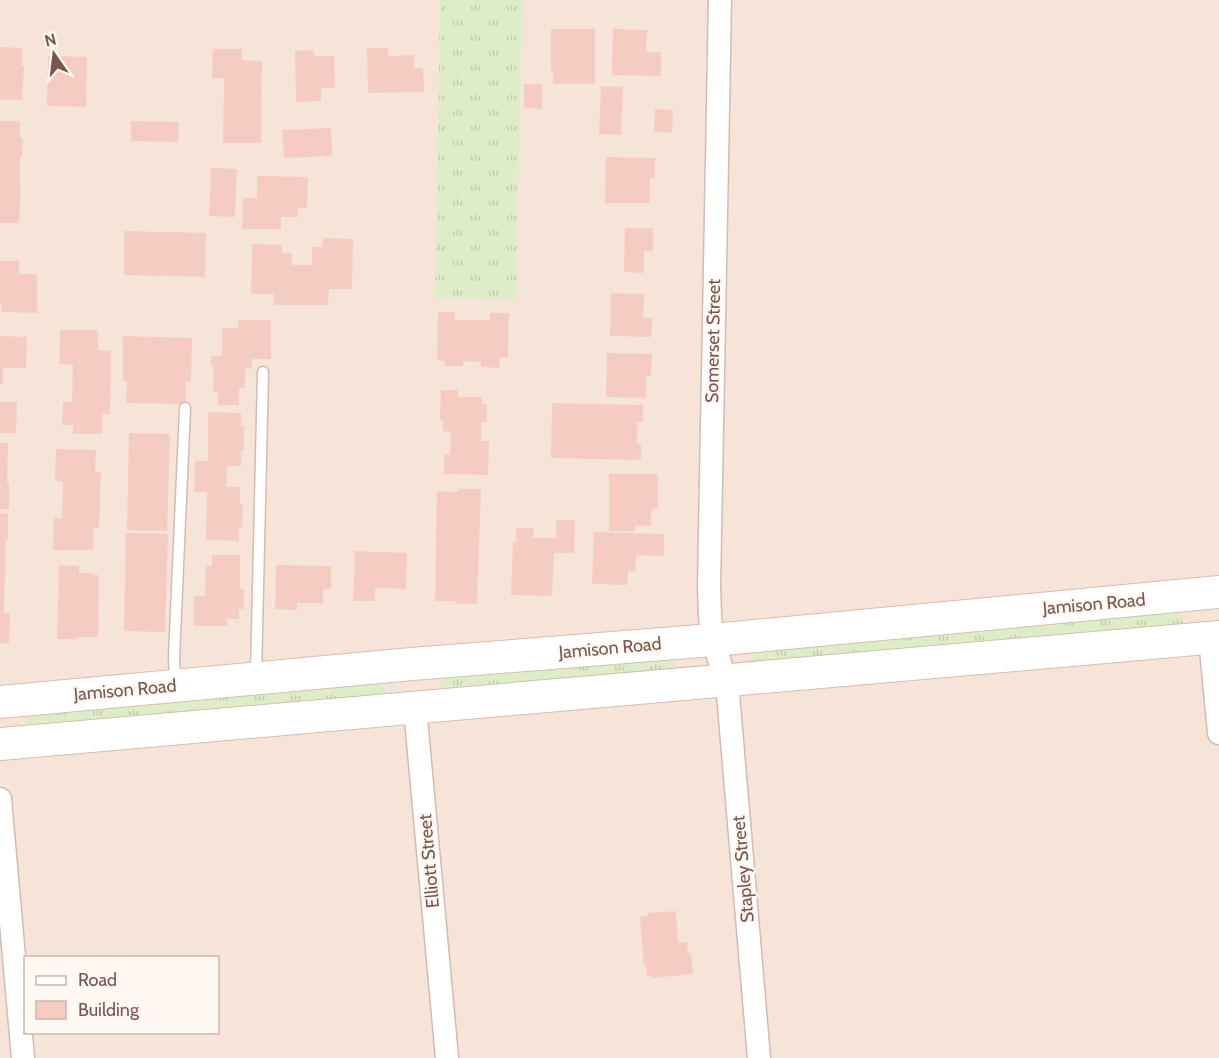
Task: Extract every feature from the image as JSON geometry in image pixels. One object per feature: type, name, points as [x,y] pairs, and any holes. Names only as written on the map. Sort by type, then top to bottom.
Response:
[{"type":"main road","name":"Jamison Road","points":[[0,702],[412,664],[713,640],[1212,593]]},
{"type":"main road","points":[[0,744],[1214,638],[1212,593]]},
{"type":"main road","name":"Elliott Street","points":[[412,664],[415,708]]},
{"type":"street","name":"Somerset Street","points":[[720,0],[709,559],[713,640],[726,680]]},
{"type":"street","points":[[1214,638],[1219,734]]},
{"type":"street","name":"Stapley Street","points":[[726,680],[759,1058]]},
{"type":"street","name":"Elliott Street","points":[[415,708],[447,1058]]},
{"type":"street","points":[[0,799],[23,1058]]},
{"type":"lane","points":[[256,678],[263,372]]},
{"type":"lane","points":[[175,686],[174,657],[185,408]]},
{"type":"shaded area","points":[[0,0],[1219,0],[1219,1058],[0,1058]]},
{"type":"green space","points":[[440,0],[522,0],[516,300],[435,298]]},
{"type":"green space","points":[[1175,611],[1183,618],[1183,629],[753,664],[753,654],[760,647]]},
{"type":"green space","points":[[664,656],[675,662],[674,671],[442,691],[440,684],[448,675]]},
{"type":"green space","points":[[375,684],[385,688],[384,700],[25,728],[26,719],[35,712]]},
{"type":"building","points":[[551,29],[595,29],[595,84],[553,84]]},
{"type":"building","points":[[613,29],[647,30],[646,52],[661,52],[661,76],[612,75]]},
{"type":"building","points":[[0,47],[22,48],[22,66],[24,66],[22,100],[0,100]]},
{"type":"building","points":[[367,48],[388,48],[388,56],[414,55],[414,68],[423,68],[424,92],[368,93]]},
{"type":"building","points":[[213,49],[242,49],[242,60],[262,61],[261,143],[223,143],[224,78],[212,78]]},
{"type":"building","points":[[314,50],[314,56],[334,56],[335,88],[321,88],[321,101],[296,102],[295,51]]},
{"type":"building","points":[[48,56],[87,57],[86,107],[47,106]]},
{"type":"building","points":[[524,84],[542,84],[542,109],[524,108]]},
{"type":"building","points":[[601,86],[623,87],[621,135],[599,134]]},
{"type":"building","points":[[655,109],[673,110],[672,133],[654,132]]},
{"type":"building","points":[[0,121],[20,121],[20,138],[23,138],[22,157],[20,157],[19,223],[0,223]]},
{"type":"building","points":[[131,121],[179,122],[178,142],[131,141]]},
{"type":"building","points":[[331,128],[332,156],[284,158],[282,130]]},
{"type":"building","points":[[606,157],[655,158],[655,178],[650,178],[650,203],[605,203]]},
{"type":"building","points":[[211,168],[237,169],[235,217],[209,216]]},
{"type":"building","points":[[257,176],[308,177],[307,208],[298,208],[298,217],[281,217],[281,229],[242,229],[243,198],[257,198]]},
{"type":"building","points":[[625,228],[653,228],[653,251],[644,251],[644,273],[624,272]]},
{"type":"building","points":[[124,231],[206,233],[205,277],[124,275]]},
{"type":"building","points":[[323,238],[353,239],[352,289],[329,289],[328,305],[274,305],[274,294],[251,294],[252,244],[282,245],[282,253],[292,253],[292,265],[312,265],[312,247],[323,247]]},
{"type":"building","points":[[0,261],[19,261],[19,274],[37,274],[37,313],[2,312]]},
{"type":"building","points":[[611,293],[644,294],[643,318],[652,318],[651,337],[610,336]]},
{"type":"building","points":[[438,312],[455,312],[455,320],[490,320],[490,313],[509,313],[508,358],[500,357],[499,368],[481,367],[481,362],[463,361],[463,366],[445,366],[445,361],[437,360]]},
{"type":"building","points":[[238,320],[271,320],[271,359],[252,359],[252,369],[245,368],[245,388],[239,388],[239,405],[218,405],[218,392],[213,392],[214,366],[211,367],[211,356],[222,356],[222,328],[238,328]]},
{"type":"building","points":[[60,330],[98,330],[98,350],[111,351],[110,414],[102,414],[102,434],[73,434],[73,425],[62,425],[63,402],[72,402],[73,365],[59,364]]},
{"type":"building","points":[[0,336],[27,337],[26,368],[3,368],[3,384],[0,384]]},
{"type":"building","points":[[123,336],[192,338],[191,382],[186,382],[186,404],[126,403],[127,381],[123,381]]},
{"type":"building","points":[[607,353],[652,354],[651,376],[646,376],[646,398],[606,397]]},
{"type":"building","points":[[441,390],[458,390],[458,397],[482,397],[482,404],[487,404],[487,422],[481,422],[481,441],[489,441],[488,475],[444,474],[444,454],[450,455],[451,432],[443,431],[443,420],[440,420]]},
{"type":"building","points":[[0,402],[17,402],[16,433],[0,433]]},
{"type":"building","points":[[552,403],[643,405],[643,422],[637,422],[637,444],[641,444],[641,460],[551,458]]},
{"type":"building","points":[[208,412],[241,413],[241,426],[244,426],[244,450],[241,450],[241,466],[227,466],[226,487],[240,487],[240,504],[243,504],[239,541],[206,540],[207,492],[194,492],[195,461],[208,461]]},
{"type":"building","points":[[129,433],[170,434],[167,531],[127,530]]},
{"type":"building","points":[[0,443],[8,443],[9,509],[0,509]]},
{"type":"building","points":[[56,449],[96,450],[95,472],[101,472],[99,528],[94,528],[93,550],[53,550],[54,518],[62,518],[63,482],[55,481]]},
{"type":"building","points":[[609,474],[658,474],[658,508],[651,509],[651,526],[635,525],[635,531],[609,531]]},
{"type":"building","points":[[459,489],[481,489],[477,604],[435,601],[437,491],[459,492]]},
{"type":"building","points":[[0,513],[8,514],[4,613],[10,613],[9,644],[0,643]]},
{"type":"building","points":[[556,520],[575,520],[574,553],[554,553],[552,596],[511,595],[513,542],[516,542],[516,528],[534,528],[533,538],[556,538]]},
{"type":"building","points":[[594,532],[664,534],[664,556],[636,555],[635,571],[628,571],[627,585],[592,584]]},
{"type":"building","points":[[126,533],[168,534],[165,632],[124,631]]},
{"type":"building","points":[[355,551],[407,553],[406,589],[375,588],[375,601],[353,601]]},
{"type":"building","points":[[212,555],[240,555],[240,589],[244,589],[244,609],[239,609],[239,619],[227,619],[227,626],[194,626],[194,596],[205,596],[206,566],[212,566]]},
{"type":"building","points":[[59,565],[79,566],[79,573],[99,575],[98,637],[57,639]]},
{"type":"building","points":[[276,565],[331,566],[331,589],[323,589],[323,603],[297,603],[297,610],[275,609]]},
{"type":"building","points":[[676,911],[678,942],[687,942],[688,953],[691,953],[693,974],[651,978],[651,975],[647,976],[646,966],[644,967],[640,917],[647,916],[647,913]]}]
